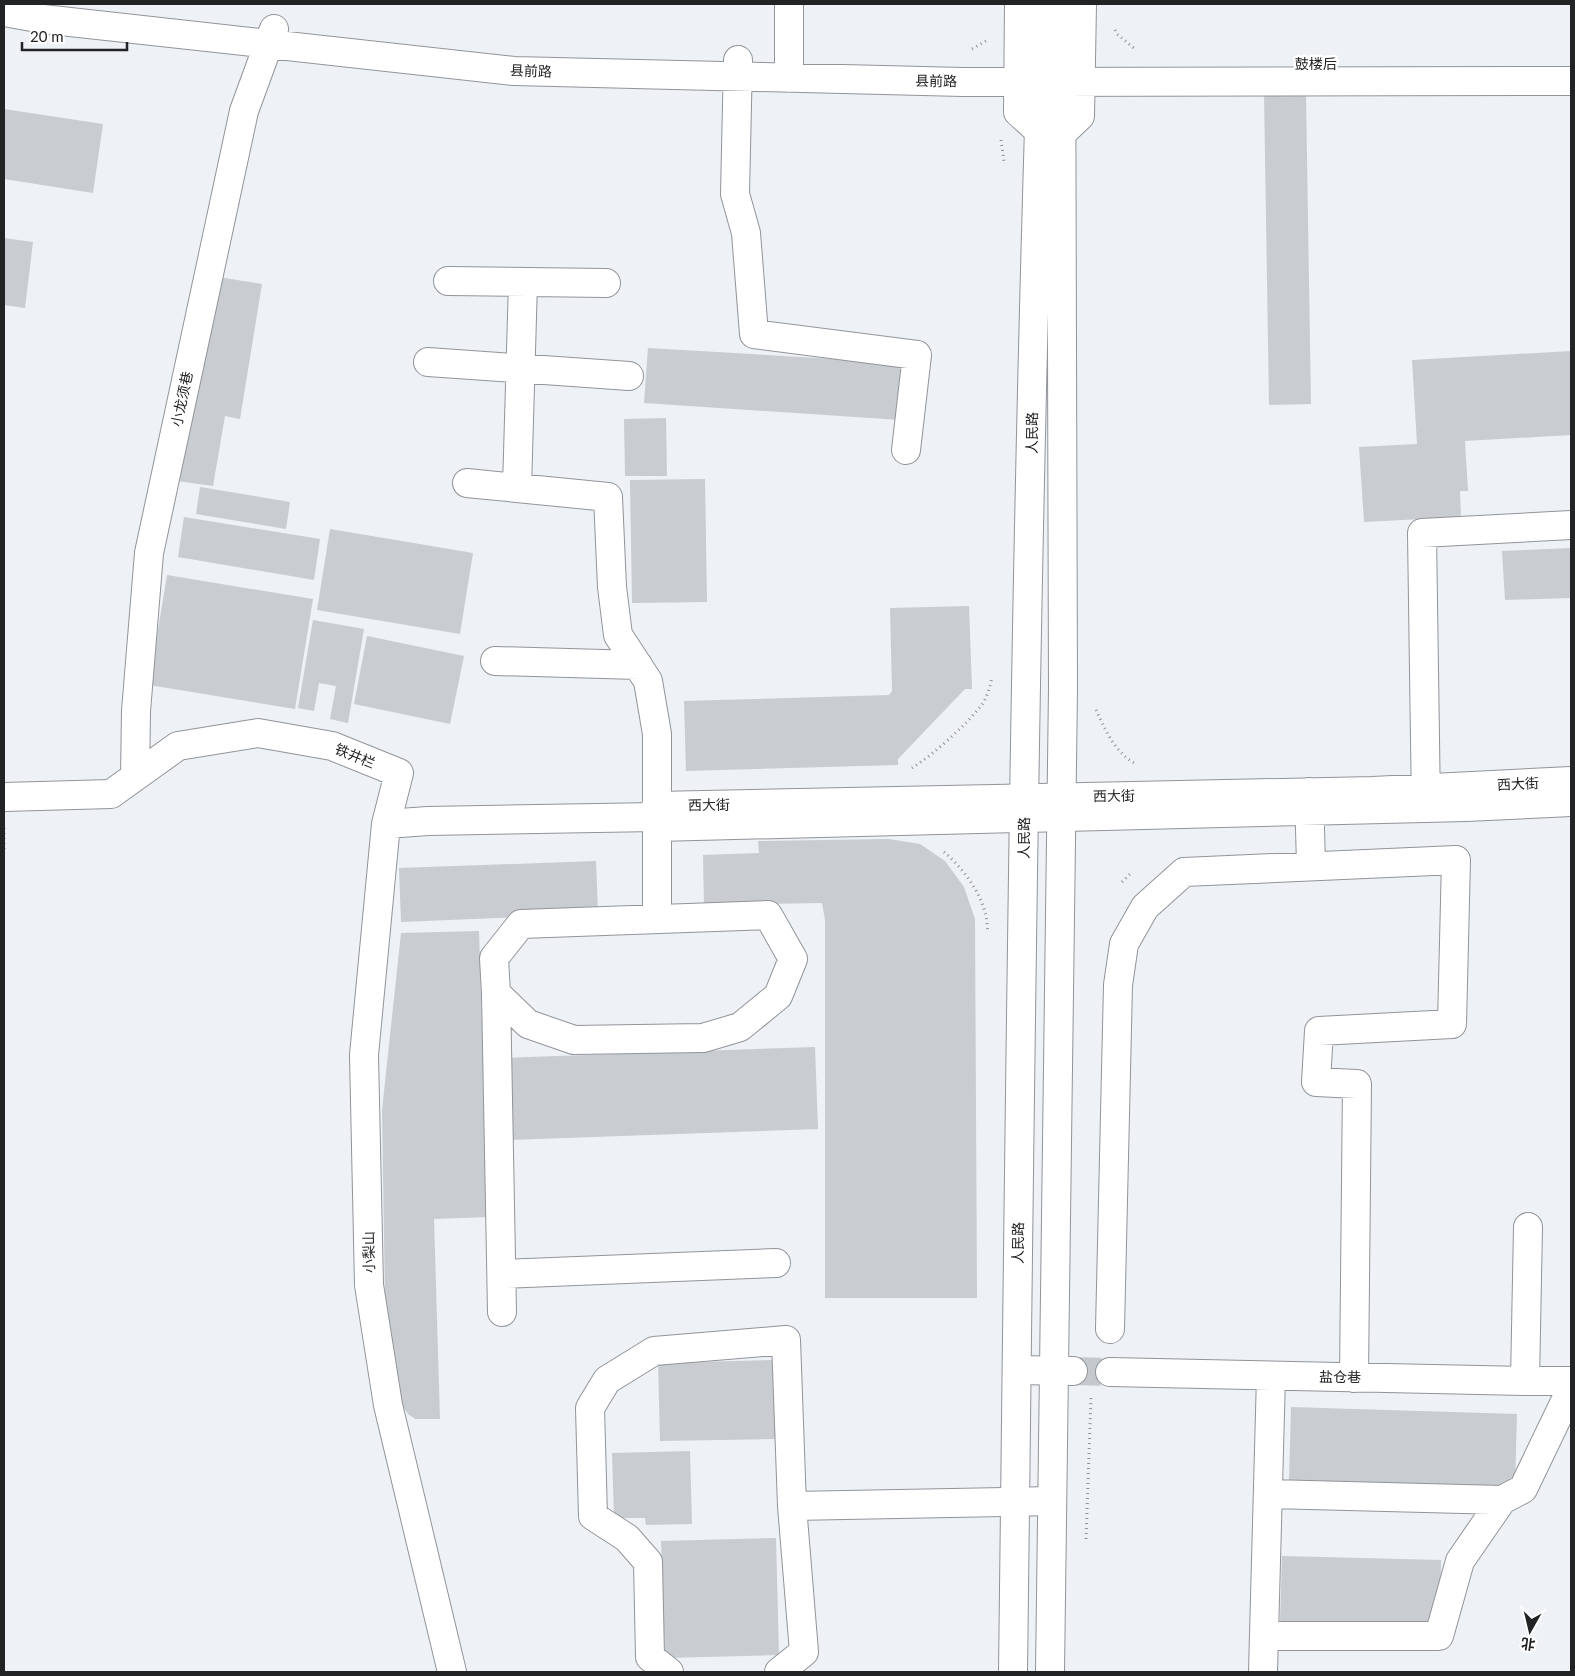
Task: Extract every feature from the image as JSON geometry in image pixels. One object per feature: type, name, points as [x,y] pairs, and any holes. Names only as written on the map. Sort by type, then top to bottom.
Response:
[{"type":"street","name":"县前路","points":[[46,4],[271,37]]},
{"type":"street","points":[[789,4],[789,69]]},
{"type":"street","points":[[1019,4],[1050,73]]},
{"type":"street","name":"人民路","points":[[1043,4],[1050,73],[1063,647],[1061,807],[1063,1371],[1052,1501],[1050,1672]]},
{"type":"street","name":"人民路","points":[[1050,73],[1062,4]]},
{"type":"street","points":[[1050,132],[1018,112],[1050,73],[1082,4]]},
{"type":"street","name":"县前路","points":[[4,12],[43,19],[271,37],[738,68],[1050,73]]},
{"type":"street","name":"小龙须巷","points":[[135,777],[136,712],[149,553],[244,111],[271,37]]},
{"type":"street","name":"鼓楼后","points":[[1050,73],[1571,63]]},
{"type":"street","points":[[738,68],[735,194],[746,232],[754,334],[917,355],[906,450]]},
{"type":"street","name":"鼓楼后","points":[[1050,73],[1571,81]]},
{"type":"street","name":"人民路","points":[[1013,1672],[1024,808],[1050,132]]},
{"type":"street","points":[[448,281],[606,283]]},
{"type":"street","points":[[517,488],[523,282]]},
{"type":"street","points":[[428,362],[629,376]]},
{"type":"street","points":[[467,483],[608,497],[612,587],[618,635],[648,681],[657,734],[657,919]]},
{"type":"street","points":[[1426,798],[1422,533],[1571,525]]},
{"type":"street","points":[[495,661],[638,665]]},
{"type":"street","name":"铁井栏","points":[[4,797],[111,794],[178,746],[258,733],[332,746],[399,774],[386,824]]},
{"type":"street","name":"西大街","points":[[1426,798],[1571,782]]},
{"type":"street","name":"西大街","points":[[656,817],[1426,798],[1571,802]]},
{"type":"street","points":[[1309,801],[1311,865]]},
{"type":"street","points":[[386,824],[428,821],[656,817]]},
{"type":"street","name":"小梨山","points":[[386,824],[364,1055],[369,1285],[388,1406],[452,1672]]},
{"type":"street","points":[[1110,1329],[1118,985],[1124,944],[1145,907],[1184,872],[1456,860],[1452,1024],[1319,1031],[1316,1082],[1357,1084],[1354,1378]]},
{"type":"street","points":[[496,994],[528,1024],[574,1040],[703,1038],[740,1027],[778,996],[792,958],[768,915],[521,924],[494,958],[502,1312]]},
{"type":"street","points":[[1525,1381],[1528,1227]]},
{"type":"street","points":[[502,1274],[776,1263]]},
{"type":"street","points":[[669,1672],[650,1657],[648,1562],[627,1538],[593,1516],[590,1408],[607,1380],[654,1350],[786,1340],[792,1506],[804,1652],[780,1672]]},
{"type":"street","points":[[1017,1370],[1063,1371]]},
{"type":"street","name":"盐仓巷","points":[[1110,1372],[1571,1381]]},
{"type":"street","points":[[1263,1672],[1271,1376]]},
{"type":"street","points":[[1264,1636],[1439,1636],[1460,1562],[1502,1500],[1523,1489],[1571,1389]]},
{"type":"street","points":[[1268,1494],[1502,1500]]},
{"type":"street","points":[[792,1506],[1052,1501]]},
{"type":"path","points":[[964,53],[986,42],[992,36]]},
{"type":"path","points":[[1000,136],[1004,162]]},
{"type":"path","points":[[908,770],[954,733],[982,705],[990,688],[993,672]]},
{"type":"path","points":[[1095,707],[1108,736],[1129,760],[1141,766]]},
{"type":"path","points":[[938,847],[957,862],[979,896],[986,913],[988,942]]},
{"type":"path","points":[[1120,885],[1132,872]]},
{"type":"path","points":[[1086,1542],[1091,1393]]},
{"type":"building","points":[[1264,95],[1306,95],[1311,404],[1269,405]]},
{"type":"building","points":[[4,109],[103,124],[93,193],[4,179]]},
{"type":"building","points":[[4,238],[33,242],[25,308],[4,305]]},
{"type":"building","points":[[218,277],[262,284],[240,419],[225,416],[213,486],[177,481]]},
{"type":"building","points":[[648,348],[903,363],[900,420],[644,403]]},
{"type":"building","points":[[1571,351],[1571,435],[1465,441],[1468,491],[1460,491],[1461,517],[1364,522],[1359,447],[1417,444],[1412,360]]},
{"type":"building","points":[[666,418],[667,476],[625,476],[624,419]]},
{"type":"building","points":[[705,479],[707,602],[632,603],[630,480]]},
{"type":"building","points":[[200,487],[290,502],[286,529],[196,514]]},
{"type":"building","points":[[184,517],[320,539],[314,580],[178,557]]},
{"type":"building","points":[[330,529],[473,553],[460,634],[317,610]]},
{"type":"building","points":[[1571,548],[1571,598],[1505,600],[1502,551]]},
{"type":"building","points":[[167,575],[313,599],[295,709],[149,685]]},
{"type":"building","points":[[969,606],[972,689],[965,689],[898,759],[898,765],[686,771],[684,701],[889,695],[892,691],[890,608]]},
{"type":"building","points":[[313,620],[364,629],[348,723],[330,719],[336,686],[319,683],[314,711],[298,708]]},
{"type":"building","points":[[367,636],[464,656],[450,724],[354,704]]},
{"type":"building","points":[[889,839],[920,844],[945,861],[964,887],[975,919],[977,1298],[825,1298],[825,920],[822,903],[704,905],[703,855],[759,853],[758,841]]},
{"type":"building","points":[[596,861],[598,914],[401,922],[399,868]]},
{"type":"building","points":[[479,931],[488,1217],[434,1219],[440,1419],[415,1419],[408,1414],[399,1400],[385,1300],[382,1110],[401,933]]},
{"type":"building","points":[[815,1047],[818,1129],[506,1140],[503,1058]]},
{"type":"building","points":[[774,1360],[776,1439],[660,1441],[658,1363]]},
{"type":"building","points":[[1291,1407],[1517,1414],[1515,1486],[1289,1480]]},
{"type":"building","points":[[690,1451],[692,1524],[646,1525],[645,1518],[614,1518],[612,1453]]},
{"type":"building","points":[[776,1538],[779,1655],[665,1658],[661,1541]]},
{"type":"building","points":[[1282,1556],[1441,1560],[1440,1627],[1280,1622]]},
{"type":"tunnel","points":[[1073,1371],[1110,1372]]}]
